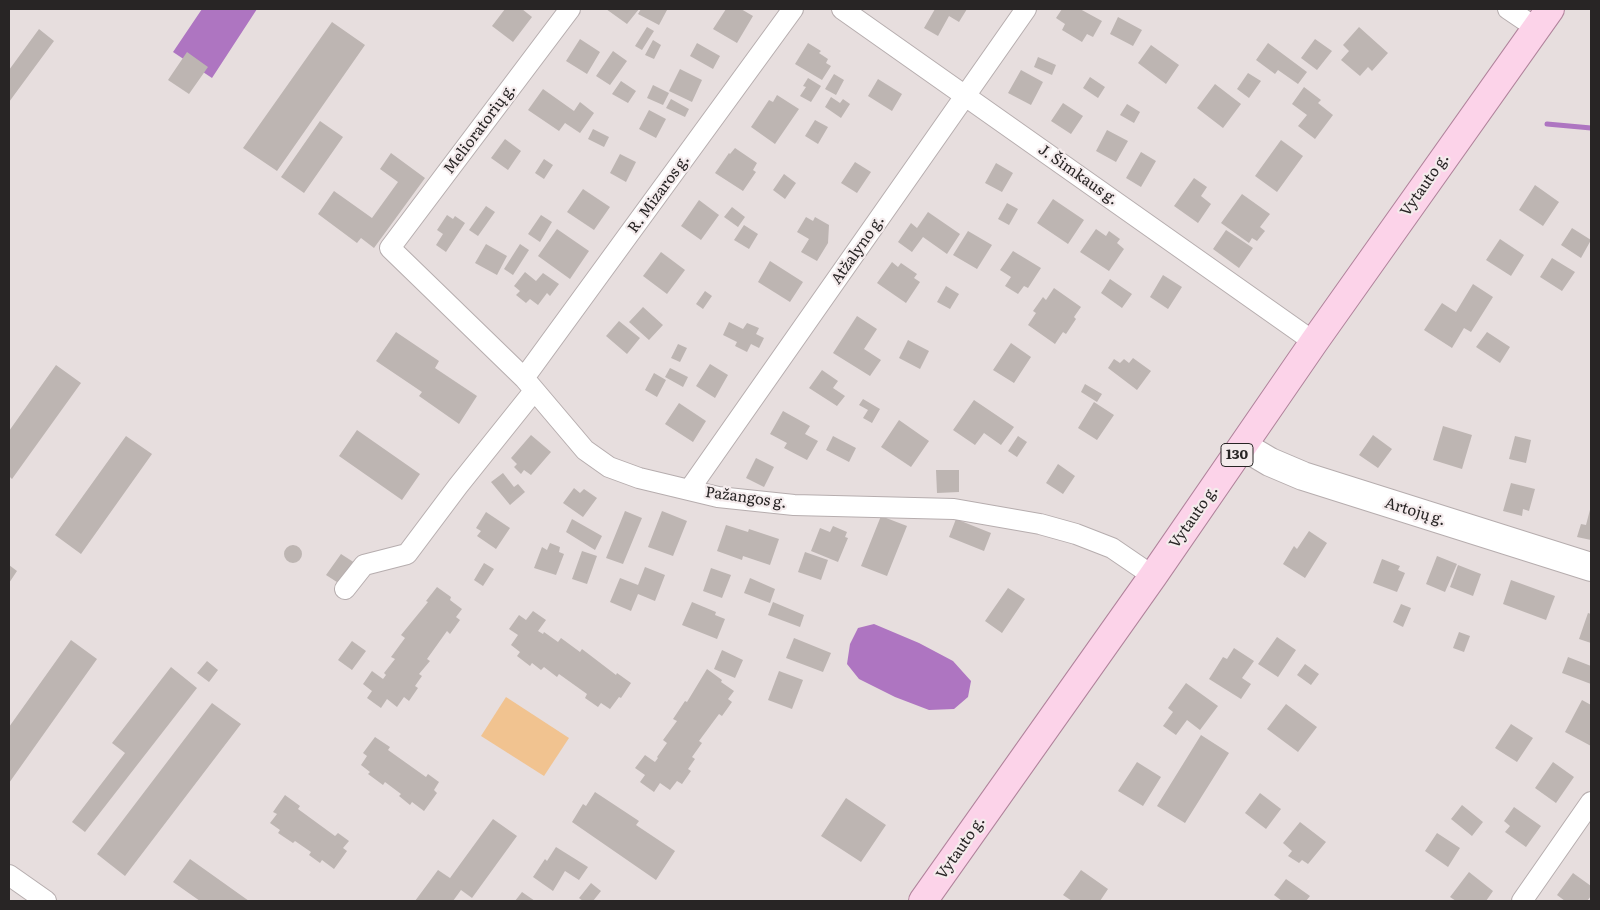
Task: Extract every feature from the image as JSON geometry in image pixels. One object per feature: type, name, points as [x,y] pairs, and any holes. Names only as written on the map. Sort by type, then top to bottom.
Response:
[{"type":"main road","name":"Vytauto g.","points":[[923,901],[1543,18]]},
{"type":"main road","name":"Artojų g.","points":[[1243,446],[1270,462],[1303,476],[1591,567]]},
{"type":"street","name":"Melioratorių g.","points":[[390,248],[570,9]]},
{"type":"street","name":"R. Mizaros g.","points":[[345,589],[364,564],[407,554],[458,486],[793,9]]},
{"type":"street","name":"J. Šimkaus g.","points":[[842,9],[1314,342]]},
{"type":"street","name":"Atžalyno g.","points":[[689,490],[1026,9]]},
{"type":"street","points":[[1508,9],[1543,18]]},
{"type":"street","name":"Pažangos g.","points":[[390,248],[529,385],[585,450],[609,467],[638,478],[718,497],[794,505],[954,509],[1040,524],[1103,544],[1124,555],[1153,576]]},
{"type":"street","points":[[1522,901],[1591,802]]},
{"type":"street","points":[[11,880],[46,901]]},
{"type":"shaded area","points":[[202,9],[257,9],[212,78],[173,52]]},
{"type":"shaded area","points":[[874,624],[919,643],[953,661],[971,681],[968,697],[954,709],[929,710],[895,697],[859,679],[847,664],[850,644],[858,628]]},
{"type":"shaded area","points":[[506,697],[569,738],[544,776],[481,736]]},
{"type":"building","points":[[505,9],[522,9],[532,17],[513,42],[492,26]]},
{"type":"building","points":[[606,9],[639,9],[627,24]]},
{"type":"building","points":[[641,9],[667,10],[659,25],[638,14]]},
{"type":"building","points":[[726,9],[741,9],[753,16],[737,43],[713,29]]},
{"type":"building","points":[[935,9],[967,9],[959,22],[949,16],[938,36],[924,28]]},
{"type":"building","points":[[1062,9],[1080,9],[1102,21],[1093,37],[1087,34],[1082,42],[1062,30],[1065,24],[1056,18]]},
{"type":"building","points":[[1118,17],[1142,30],[1133,46],[1110,34]]},
{"type":"building","points":[[332,22],[365,45],[277,171],[243,148]]},
{"type":"building","points":[[647,27],[654,31],[642,50],[635,46]]},
{"type":"building","points":[[1359,27],[1388,53],[1372,71],[1368,67],[1360,76],[1341,60],[1349,51],[1343,45]]},
{"type":"building","points":[[39,29],[54,41],[9,102],[9,70]]},
{"type":"building","points":[[580,39],[600,52],[587,74],[566,61]]},
{"type":"building","points":[[1315,39],[1332,51],[1317,70],[1301,58]]},
{"type":"building","points":[[653,40],[661,45],[654,59],[645,55]]},
{"type":"building","points":[[697,43],[720,56],[713,69],[690,56]]},
{"type":"building","points":[[808,43],[821,51],[819,53],[828,59],[826,63],[831,66],[822,80],[795,64]]},
{"type":"building","points":[[1268,43],[1307,72],[1298,84],[1278,70],[1275,74],[1256,60]]},
{"type":"building","points":[[1151,45],[1179,65],[1166,84],[1138,63]]},
{"type":"building","points":[[613,51],[627,61],[610,85],[596,76]]},
{"type":"building","points":[[187,52],[208,67],[189,94],[168,80]]},
{"type":"building","points":[[1038,57],[1056,65],[1052,75],[1034,67]]},
{"type":"building","points":[[680,69],[702,80],[692,102],[669,91]]},
{"type":"building","points":[[1021,70],[1043,82],[1031,105],[1008,93]]},
{"type":"building","points":[[1248,73],[1261,81],[1249,98],[1237,89]]},
{"type":"building","points":[[834,74],[844,80],[836,95],[825,89]]},
{"type":"building","points":[[1090,77],[1105,87],[1098,98],[1083,88]]},
{"type":"building","points":[[808,78],[821,86],[811,102],[800,96],[806,87],[803,86]]},
{"type":"building","points":[[878,79],[902,94],[892,111],[868,96]]},
{"type":"building","points":[[621,81],[636,91],[628,103],[612,94]]},
{"type":"building","points":[[1215,84],[1241,104],[1223,128],[1197,108]]},
{"type":"building","points":[[653,85],[669,93],[663,105],[647,98]]},
{"type":"building","points":[[1304,87],[1321,100],[1318,103],[1333,115],[1315,139],[1298,126],[1307,115],[1292,104]]},
{"type":"building","points":[[543,89],[574,111],[580,102],[594,113],[580,133],[565,123],[559,131],[528,110]]},
{"type":"building","points":[[777,95],[799,109],[775,144],[751,127],[769,100],[773,102]]},
{"type":"building","points":[[831,97],[840,103],[843,99],[850,104],[841,118],[825,107]]},
{"type":"building","points":[[671,99],[689,109],[685,117],[666,108]]},
{"type":"building","points":[[1063,103],[1083,116],[1071,134],[1051,121]]},
{"type":"building","points":[[1127,104],[1140,112],[1134,123],[1120,115]]},
{"type":"building","points":[[649,110],[666,119],[656,138],[639,129]]},
{"type":"building","points":[[815,120],[828,127],[818,144],[805,136]]},
{"type":"building","points":[[320,121],[343,137],[304,193],[281,177]]},
{"type":"building","points":[[593,129],[609,137],[604,147],[588,139]]},
{"type":"building","points":[[1107,130],[1128,141],[1116,162],[1096,151]]},
{"type":"building","points":[[505,139],[521,151],[508,170],[491,158]]},
{"type":"building","points":[[1281,140],[1303,156],[1277,192],[1255,176]]},
{"type":"building","points":[[735,148],[757,163],[753,170],[756,172],[743,191],[715,173],[729,153]]},
{"type":"building","points":[[1141,152],[1156,161],[1141,187],[1126,178]]},
{"type":"building","points":[[391,153],[425,178],[374,248],[361,238],[357,243],[318,214],[334,191],[372,218],[398,182],[380,169]]},
{"type":"building","points":[[620,154],[636,162],[626,182],[610,173]]},
{"type":"building","points":[[544,159],[553,165],[544,179],[535,173]]},
{"type":"building","points":[[855,162],[871,172],[857,193],[841,183]]},
{"type":"building","points":[[996,163],[1013,173],[1002,192],[985,183]]},
{"type":"building","points":[[784,174],[796,183],[785,199],[773,190]]},
{"type":"building","points":[[1194,178],[1207,187],[1201,196],[1211,204],[1198,223],[1174,206]]},
{"type":"building","points":[[1535,185],[1559,202],[1543,226],[1519,210]]},
{"type":"building","points":[[583,189],[610,207],[594,230],[567,212]]},
{"type":"building","points":[[1242,194],[1270,214],[1260,227],[1265,231],[1257,241],[1252,238],[1249,243],[1221,223]]},
{"type":"building","points":[[1053,199],[1084,220],[1068,244],[1037,223]]},
{"type":"building","points":[[699,200],[719,215],[701,240],[681,226]]},
{"type":"building","points":[[1007,203],[1018,209],[1009,225],[998,219]]},
{"type":"building","points":[[486,206],[495,212],[478,236],[469,230]]},
{"type":"building","points":[[732,207],[745,217],[738,227],[724,217]]},
{"type":"building","points":[[928,212],[960,234],[947,254],[923,237],[912,252],[898,242],[911,223],[917,228]]},
{"type":"building","points":[[447,215],[453,219],[455,216],[465,223],[446,252],[436,245],[443,234],[437,230]]},
{"type":"building","points":[[541,215],[552,222],[540,242],[528,234]]},
{"type":"building","points":[[806,217],[813,221],[815,217],[829,225],[828,243],[817,261],[801,252],[809,239],[797,232]]},
{"type":"building","points":[[744,225],[758,234],[749,249],[734,240]]},
{"type":"building","points":[[1572,228],[1591,240],[1581,258],[1561,245]]},
{"type":"building","points":[[557,229],[589,251],[570,279],[538,256]]},
{"type":"building","points":[[1096,229],[1106,236],[1109,231],[1120,239],[1117,243],[1124,249],[1109,271],[1080,252]]},
{"type":"building","points":[[1226,230],[1253,248],[1239,268],[1213,249]]},
{"type":"building","points":[[968,231],[992,245],[977,269],[953,255]]},
{"type":"building","points":[[1500,239],[1524,255],[1511,276],[1486,260]]},
{"type":"building","points":[[486,244],[507,256],[497,275],[475,263]]},
{"type":"building","points":[[520,244],[529,250],[513,275],[504,269]]},
{"type":"building","points":[[1013,251],[1041,268],[1028,288],[1024,286],[1018,294],[1005,286],[1011,277],[1000,270]]},
{"type":"building","points":[[661,252],[685,270],[667,294],[643,276]]},
{"type":"building","points":[[1552,258],[1575,272],[1562,291],[1540,277]]},
{"type":"building","points":[[770,261],[803,282],[790,302],[758,282]]},
{"type":"building","points":[[892,262],[898,267],[901,263],[917,274],[914,278],[920,282],[906,303],[877,283]]},
{"type":"building","points":[[525,272],[536,281],[543,273],[559,284],[550,296],[547,293],[538,305],[530,299],[526,303],[516,295],[520,291],[514,286]]},
{"type":"building","points":[[1163,275],[1182,287],[1168,309],[1150,297]]},
{"type":"building","points":[[1110,279],[1132,294],[1122,308],[1101,293]]},
{"type":"building","points":[[1473,284],[1493,297],[1471,332],[1464,328],[1452,348],[1424,330],[1442,303],[1456,312]]},
{"type":"building","points":[[946,286],[959,294],[950,309],[937,302]]},
{"type":"building","points":[[1054,288],[1081,307],[1066,334],[1063,332],[1055,344],[1028,325],[1036,313],[1033,311],[1043,297],[1046,300]]},
{"type":"building","points":[[705,291],[712,296],[703,309],[696,304]]},
{"type":"building","points":[[643,307],[663,325],[649,340],[629,322]]},
{"type":"building","points":[[857,316],[877,329],[864,349],[881,360],[870,376],[833,353]]},
{"type":"building","points":[[619,321],[640,338],[627,354],[606,336]]},
{"type":"building","points":[[729,322],[743,329],[747,323],[759,328],[756,334],[764,338],[759,348],[751,344],[747,352],[735,346],[737,342],[723,335]]},
{"type":"building","points":[[396,332],[439,361],[435,368],[477,396],[459,424],[419,396],[422,392],[376,361]]},
{"type":"building","points":[[1487,332],[1510,347],[1500,363],[1476,347]]},
{"type":"building","points":[[908,340],[929,351],[920,369],[899,358]]},
{"type":"building","points":[[1011,343],[1031,357],[1014,383],[993,370]]},
{"type":"building","points":[[678,344],[687,348],[680,362],[671,358]]},
{"type":"building","points":[[1133,358],[1151,371],[1137,390],[1108,368],[1114,359],[1120,363],[1124,359],[1129,363]]},
{"type":"building","points":[[710,364],[728,375],[715,398],[696,386]]},
{"type":"building","points":[[56,365],[81,383],[12,479],[9,476],[9,431]]},
{"type":"building","points":[[670,368],[688,377],[683,387],[665,377]]},
{"type":"building","points":[[822,370],[838,381],[833,388],[845,396],[837,406],[809,388]]},
{"type":"building","points":[[654,373],[666,380],[657,397],[645,390]]},
{"type":"building","points":[[1085,384],[1102,394],[1097,402],[1081,392]]},
{"type":"building","points":[[863,399],[880,409],[872,423],[863,418],[868,410],[859,405]]},
{"type":"building","points":[[974,400],[1014,427],[1001,445],[984,433],[975,445],[953,430]]},
{"type":"building","points":[[1094,402],[1114,415],[1097,440],[1078,428]]},
{"type":"building","points":[[679,403],[706,421],[693,442],[665,424]]},
{"type":"building","points":[[783,411],[810,426],[805,434],[818,441],[807,460],[784,448],[787,443],[770,434]]},
{"type":"building","points":[[899,420],[929,441],[911,467],[881,447]]},
{"type":"building","points":[[1443,426],[1472,435],[1462,469],[1433,460]]},
{"type":"building","points":[[357,430],[420,474],[402,500],[339,456]]},
{"type":"building","points":[[531,435],[551,452],[531,475],[524,470],[521,474],[514,467],[517,464],[511,458]]},
{"type":"building","points":[[1373,435],[1392,449],[1378,468],[1359,455]]},
{"type":"building","points":[[126,436],[152,454],[81,554],[55,535]]},
{"type":"building","points":[[833,436],[856,448],[849,462],[826,450]]},
{"type":"building","points":[[1018,436],[1027,442],[1017,457],[1008,451]]},
{"type":"building","points":[[1515,436],[1531,440],[1526,463],[1509,459]]},
{"type":"building","points":[[756,458],[774,467],[764,487],[746,478]]},
{"type":"building","points":[[1058,464],[1075,476],[1063,494],[1046,483]]},
{"type":"building","points":[[936,470],[959,470],[959,492],[937,493]]},
{"type":"building","points":[[503,473],[514,487],[518,484],[525,492],[510,505],[491,482]]},
{"type":"building","points":[[1511,483],[1535,489],[1529,511],[1523,509],[1522,516],[1503,511]]},
{"type":"building","points":[[574,488],[580,493],[584,489],[597,498],[583,517],[563,503]]},
{"type":"building","points":[[1591,506],[1591,540],[1577,537],[1581,524],[1586,525]]},
{"type":"building","points":[[625,511],[642,518],[623,564],[606,558]]},
{"type":"building","points":[[662,511],[687,521],[673,556],[648,547]]},
{"type":"building","points":[[486,512],[510,528],[496,549],[477,536],[481,531],[476,528]]},
{"type":"building","points":[[881,516],[907,526],[887,576],[861,566]]},
{"type":"building","points":[[572,519],[602,536],[595,550],[566,532]]},
{"type":"building","points":[[956,519],[991,533],[984,551],[949,537]]},
{"type":"building","points":[[726,525],[748,532],[749,529],[779,539],[770,565],[743,556],[742,560],[717,551]]},
{"type":"building","points":[[833,526],[847,532],[845,537],[848,538],[838,562],[811,551],[820,528],[830,532]]},
{"type":"building","points":[[1309,531],[1327,543],[1305,578],[1283,564],[1294,546],[1297,549]]},
{"type":"building","points":[[550,543],[560,547],[559,552],[564,554],[556,575],[534,568],[542,547],[547,550]]},
{"type":"building","points":[[293,545],[299,548],[302,554],[299,560],[293,563],[287,560],[284,554],[287,548]]},
{"type":"building","points":[[582,551],[597,556],[587,584],[572,579]]},
{"type":"building","points":[[805,552],[828,560],[821,580],[798,572]]},
{"type":"building","points":[[341,554],[355,563],[340,584],[326,575]]},
{"type":"building","points":[[1437,556],[1457,564],[1445,592],[1426,584]]},
{"type":"building","points":[[1382,559],[1400,566],[1398,570],[1405,573],[1397,592],[1373,583]]},
{"type":"building","points":[[484,563],[494,569],[483,586],[474,580]]},
{"type":"building","points":[[9,565],[17,571],[9,583]]},
{"type":"building","points":[[1458,565],[1481,574],[1473,596],[1450,587]]},
{"type":"building","points":[[645,567],[665,575],[655,601],[638,594],[631,611],[610,602],[620,578],[638,585]]},
{"type":"building","points":[[711,568],[731,575],[722,598],[703,591]]},
{"type":"building","points":[[750,578],[775,589],[770,603],[744,593]]},
{"type":"building","points":[[1511,580],[1555,596],[1546,620],[1503,604]]},
{"type":"building","points":[[437,587],[451,597],[450,600],[462,609],[456,617],[460,620],[450,634],[447,631],[427,659],[430,661],[419,674],[422,676],[415,686],[418,688],[409,701],[404,697],[397,707],[387,699],[381,708],[367,698],[372,691],[363,684],[372,671],[383,679],[386,675],[384,673],[395,659],[391,657],[405,638],[401,635],[428,602],[426,601]]},
{"type":"building","points":[[1008,588],[1025,599],[1002,633],[985,621]]},
{"type":"building","points":[[692,602],[716,612],[715,615],[725,619],[717,639],[682,625]]},
{"type":"building","points":[[773,602],[804,615],[800,627],[768,615]]},
{"type":"building","points":[[1401,604],[1411,608],[1403,627],[1393,622]]},
{"type":"building","points":[[533,611],[546,620],[538,631],[543,634],[544,632],[558,642],[561,638],[580,652],[582,649],[616,675],[617,673],[631,683],[621,698],[619,697],[610,709],[601,703],[598,707],[585,698],[587,694],[559,674],[557,677],[544,667],[541,670],[532,663],[530,666],[517,656],[520,652],[511,645],[518,635],[509,629],[519,615],[526,620]]},
{"type":"building","points":[[1588,613],[1591,614],[1591,643],[1579,639]]},
{"type":"building","points":[[1459,632],[1470,636],[1464,652],[1453,648]]},
{"type":"building","points":[[1277,637],[1296,650],[1278,677],[1258,664]]},
{"type":"building","points":[[794,638],[831,653],[823,672],[786,658]]},
{"type":"building","points":[[71,640],[97,659],[9,783],[9,727]]},
{"type":"building","points":[[352,641],[366,651],[352,670],[338,660]]},
{"type":"building","points":[[1234,648],[1254,661],[1242,678],[1251,684],[1241,699],[1209,679],[1223,657],[1227,659]]},
{"type":"building","points":[[722,650],[743,660],[735,678],[714,669]]},
{"type":"building","points":[[1568,657],[1591,666],[1591,684],[1562,673]]},
{"type":"building","points":[[207,661],[218,670],[209,682],[197,673]]},
{"type":"building","points":[[1305,664],[1319,674],[1311,685],[1297,675]]},
{"type":"building","points":[[171,667],[197,688],[85,832],[72,822],[125,753],[112,743]]},
{"type":"building","points":[[707,669],[734,691],[728,699],[732,702],[722,716],[719,714],[699,741],[702,743],[692,757],[695,759],[688,769],[691,771],[682,784],[677,781],[670,790],[660,783],[654,792],[640,782],[645,775],[635,768],[645,755],[655,762],[658,758],[667,743],[663,740],[677,721],[673,719],[685,701],[687,702]]},
{"type":"building","points":[[779,671],[803,680],[792,709],[768,700]]},
{"type":"building","points":[[1186,683],[1218,706],[1200,730],[1187,720],[1176,735],[1163,726],[1173,712],[1168,708]]},
{"type":"building","points":[[1582,700],[1591,705],[1591,746],[1565,732]]},
{"type":"building","points":[[212,703],[241,724],[125,876],[97,854]]},
{"type":"building","points":[[1286,704],[1317,727],[1298,752],[1267,729]]},
{"type":"building","points":[[1511,724],[1533,738],[1517,762],[1495,748]]},
{"type":"building","points":[[1201,735],[1229,753],[1185,823],[1157,806]]},
{"type":"building","points":[[375,737],[390,747],[388,750],[426,777],[428,774],[439,782],[434,790],[437,793],[424,811],[412,802],[410,805],[399,796],[401,794],[385,782],[383,785],[368,774],[370,772],[361,765],[367,756],[363,753]]},
{"type":"building","points":[[1137,762],[1161,777],[1143,806],[1118,791]]},
{"type":"building","points":[[1553,762],[1574,777],[1556,803],[1535,788]]},
{"type":"building","points":[[595,792],[639,821],[636,825],[675,851],[656,880],[572,822],[583,804],[586,806]]},
{"type":"building","points":[[1260,793],[1281,809],[1266,829],[1245,813]]},
{"type":"building","points":[[285,795],[300,806],[298,809],[335,836],[338,833],[349,841],[343,848],[347,851],[334,869],[322,860],[320,863],[309,855],[311,852],[295,841],[293,843],[278,833],[280,830],[270,823],[277,814],[273,812]]},
{"type":"building","points":[[846,798],[886,825],[861,862],[821,836]]},
{"type":"building","points":[[1462,805],[1483,822],[1472,836],[1451,819]]},
{"type":"building","points":[[1514,807],[1541,826],[1526,847],[1505,832],[1510,826],[1504,821]]},
{"type":"building","points":[[493,819],[517,836],[472,898],[461,890],[453,901],[415,901],[438,870],[450,878]]},
{"type":"building","points":[[1300,822],[1326,842],[1308,864],[1302,860],[1299,863],[1288,856],[1292,851],[1283,843]]},
{"type":"building","points":[[1437,833],[1460,848],[1448,867],[1425,851]]},
{"type":"building","points":[[556,847],[588,867],[579,880],[565,871],[553,891],[533,877]]},
{"type":"building","points":[[190,859],[249,901],[200,901],[173,882]]},
{"type":"building","points":[[1081,870],[1108,889],[1100,901],[1072,901],[1063,895]]},
{"type":"building","points":[[1469,872],[1493,891],[1486,901],[1456,901],[1450,897]]},
{"type":"building","points":[[1573,873],[1591,886],[1591,896],[1587,901],[1565,901],[1557,895]]},
{"type":"building","points":[[1286,879],[1310,896],[1306,901],[1282,901],[1274,895]]},
{"type":"building","points":[[591,883],[601,891],[593,901],[583,901],[579,898]]},
{"type":"building","points":[[522,892],[535,901],[515,901]]},
{"type":"waterway","points":[[1547,124],[1591,128]]}]
